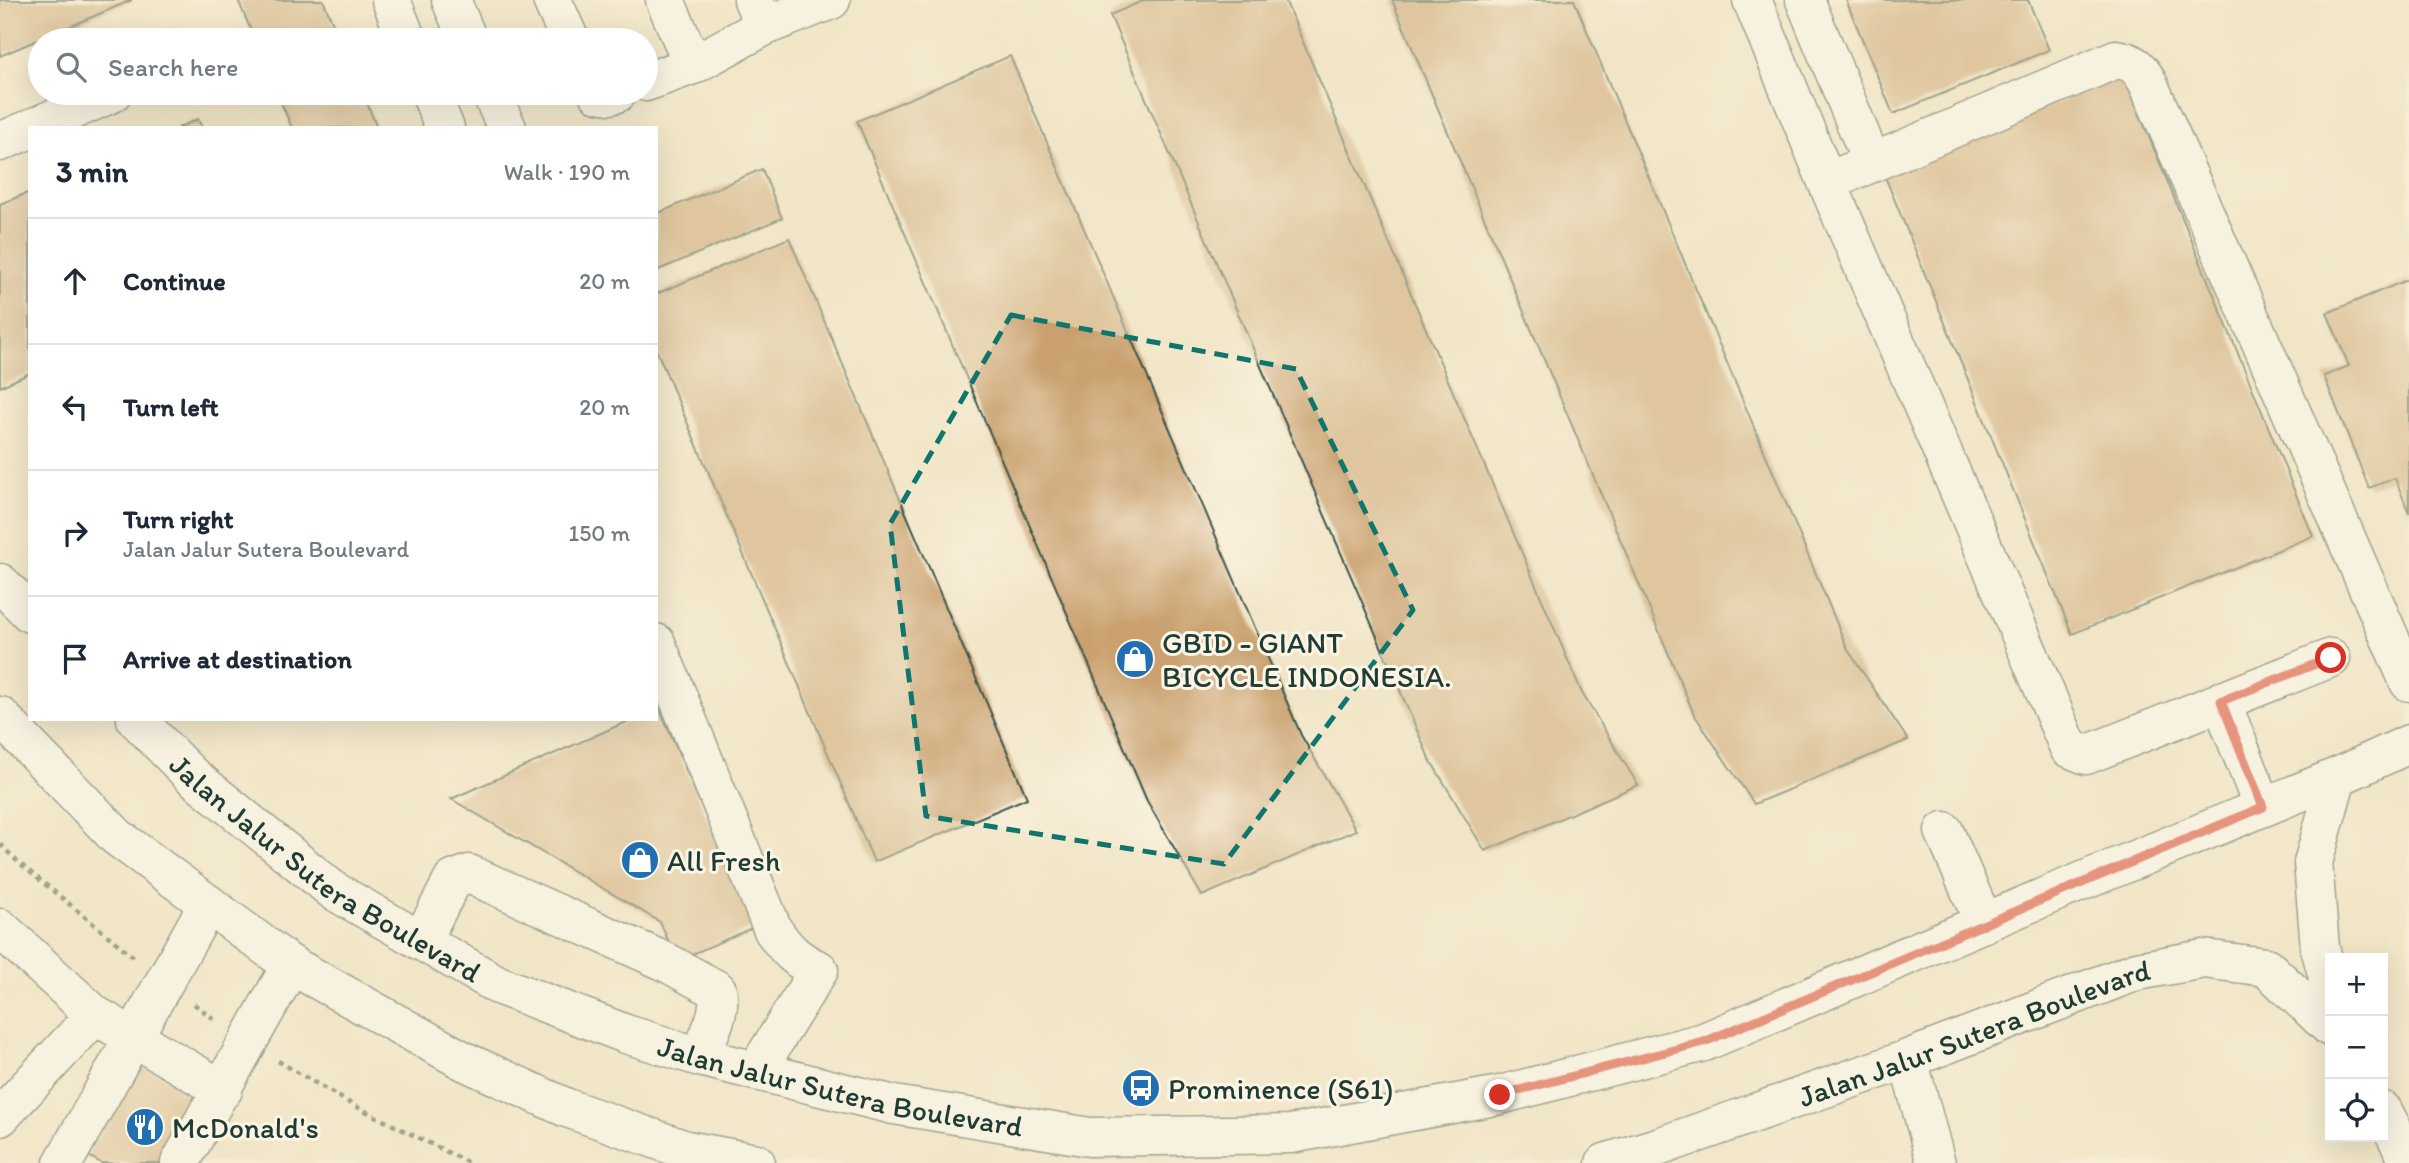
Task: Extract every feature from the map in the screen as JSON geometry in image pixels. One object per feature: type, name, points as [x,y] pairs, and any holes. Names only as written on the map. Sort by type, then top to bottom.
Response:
[{"type":"main road","points":[[391,0],[403,28]]},
{"type":"main road","points":[[451,0],[463,28]]},
{"type":"main road","points":[[552,0],[565,28]]},
{"type":"main road","points":[[664,0],[693,65]]},
{"type":"main road","points":[[658,78],[693,65],[759,13],[831,0]]},
{"type":"main road","points":[[1752,0],[1827,183],[2069,748],[2086,755],[2331,658]]},
{"type":"main road","points":[[1805,0],[1872,163]]},
{"type":"main road","points":[[1827,183],[2116,59],[2130,60],[2142,72],[2409,682]]},
{"type":"main road","points":[[36,126],[84,105]]},
{"type":"main road","points":[[435,105],[444,126]]},
{"type":"main road","points":[[496,105],[506,126]]},
{"type":"main road","points":[[0,142],[28,129]]},
{"type":"main road","points":[[0,583],[28,611]]},
{"type":"main road","points":[[658,648],[773,930],[787,951],[803,963],[819,970],[756,1071]]},
{"type":"main road","points":[[2221,701],[2263,807]]},
{"type":"main road","points":[[0,716],[117,837],[291,965],[464,1061],[682,1157],[756,1163]]},
{"type":"main road","name":"Jalan Jalur Sutera Boulevard","points":[[138,721],[191,775],[334,891],[498,985],[626,1034],[700,1057],[894,1105],[1090,1137],[1291,1134],[1500,1095],[1704,1042],[2337,777],[2409,744]]},
{"type":"main road","points":[[2325,966],[2320,948],[2313,863],[2337,777]]},
{"type":"main road","points":[[1944,831],[1984,923]]},
{"type":"main road","points":[[421,940],[453,880],[469,874],[666,962],[717,990],[720,999],[717,1013],[700,1057]]},
{"type":"main road","points":[[62,1163],[208,904]]},
{"type":"main road","points":[[0,928],[95,1015],[223,1090]]},
{"type":"main road","name":"Jalan Jalur Sutera Boulevard","points":[[1605,1163],[1661,1155],[2137,971],[2204,959],[2266,967],[2325,1022]]},
{"type":"main road","points":[[180,1163],[291,965]]},
{"type":"main road","points":[[0,1117],[95,1015]]},
{"type":"main road","points":[[1908,1059],[1936,1163]]},
{"type":"highlighted area","points":[[1011,315],[1296,369],[1413,610],[1224,864],[926,816],[890,524]]},
{"type":"building","points":[[0,0],[132,0],[66,28],[28,28],[28,44],[0,56]]},
{"type":"building","points":[[238,0],[323,0],[335,28],[250,28]]},
{"type":"building","points":[[1145,0],[1285,0],[1582,693],[1638,785],[1485,851],[1429,758],[1110,15]]},
{"type":"building","points":[[1392,0],[1574,0],[1848,650],[1908,740],[1754,804],[1694,714]]},
{"type":"building","points":[[1846,0],[2028,0],[2049,50],[1893,114]]},
{"type":"building","points":[[1010,56],[1301,735],[1356,830],[1202,896],[1147,801],[857,121]]},
{"type":"building","points":[[2124,76],[2313,536],[2072,634],[1884,174]]},
{"type":"building","points":[[282,105],[368,105],[376,126],[291,126]]},
{"type":"building","points":[[198,119],[201,126],[182,126]]},
{"type":"building","points":[[762,169],[782,218],[658,270],[658,213]]},
{"type":"building","points":[[28,193],[28,374],[0,387],[0,204]]},
{"type":"building","points":[[789,238],[1027,798],[874,862],[658,354],[658,293]]},
{"type":"building","points":[[2409,279],[2409,513],[2395,478],[2369,488],[2324,376],[2349,366],[2327,313]]},
{"type":"building","name":"All Fresh","points":[[658,708],[754,927],[677,961],[660,922],[451,799],[628,721],[658,721]]},
{"type":"building","name":"McDonald's","points":[[141,1063],[203,1099],[166,1163],[101,1163],[87,1155]]},
{"type":"place","name":"GBID - GIANT BICYCLE INDONESIA.","points":[[1135,659]]},
{"type":"place","name":"All Fresh","points":[[640,860]]},
{"type":"place","name":"Prominence (S61)","points":[[1141,1088]]},
{"type":"place","name":"McDonald's","points":[[145,1127]]},
{"type":"route","points":[[1500,1095],[1704,1042],[2263,807],[2221,701],[2331,658]]}]
